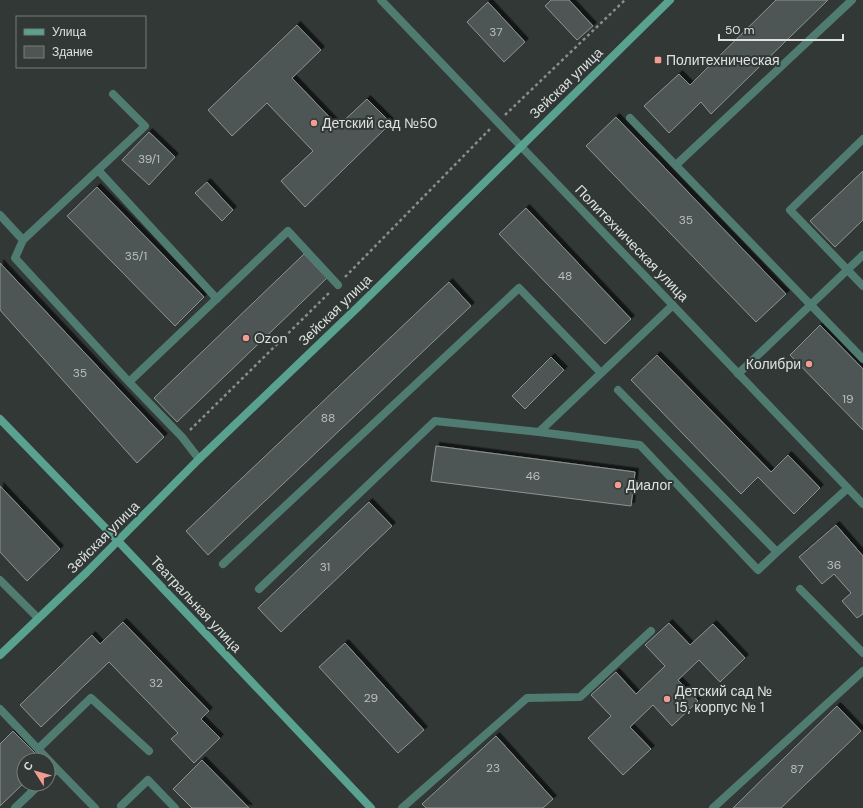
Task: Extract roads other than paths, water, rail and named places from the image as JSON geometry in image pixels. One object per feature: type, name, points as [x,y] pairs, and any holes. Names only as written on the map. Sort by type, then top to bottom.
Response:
[{"type":"street","name":"Политехническая улица","points":[[381,0],[863,504]]},
{"type":"street","name":"Зейская улица","points":[[0,655],[118,541],[199,459],[364,301],[670,0]]},
{"type":"street","points":[[676,165],[852,0]]},
{"type":"street","points":[[113,94],[145,126],[23,240],[16,258],[129,382],[182,437],[199,459]]},
{"type":"street","points":[[630,118],[863,359]]},
{"type":"street","points":[[863,139],[790,210],[863,286]]},
{"type":"street","points":[[98,170],[217,299]]},
{"type":"street","points":[[0,215],[23,240]]},
{"type":"street","points":[[129,382],[288,231],[338,285]]},
{"type":"street","points":[[738,374],[863,255]]},
{"type":"street","points":[[223,564],[519,288],[601,373]]},
{"type":"street","points":[[539,432],[673,305]]},
{"type":"street","points":[[618,390],[777,552]]},
{"type":"street","name":"Театральная улица","points":[[0,419],[371,808]]},
{"type":"street","points":[[259,589],[435,420],[640,445],[758,570],[848,488]]},
{"type":"street","points":[[0,580],[38,618]]},
{"type":"street","points":[[800,588],[863,653]]},
{"type":"street","points":[[402,808],[526,698],[580,697],[651,631]]},
{"type":"street","points":[[713,808],[863,670]]},
{"type":"street","points":[[38,749],[91,698],[149,751]]},
{"type":"street","points":[[0,709],[95,808]]},
{"type":"street","points":[[120,807],[148,780],[175,808]]},
{"type":"street","points":[[15,808],[32,792]]},
{"type":"place","name":"Политехническая","points":[[658,60]]},
{"type":"place","name":"Детский сад №50","points":[[314,123]]},
{"type":"place","name":"Ozon","points":[[246,338]]},
{"type":"place","name":"Колибри","points":[[809,364]]},
{"type":"place","name":"Диалог","points":[[618,485]]},
{"type":"place","name":"Детский сад № 15, корпус № 1","points":[[667,699]]}]
